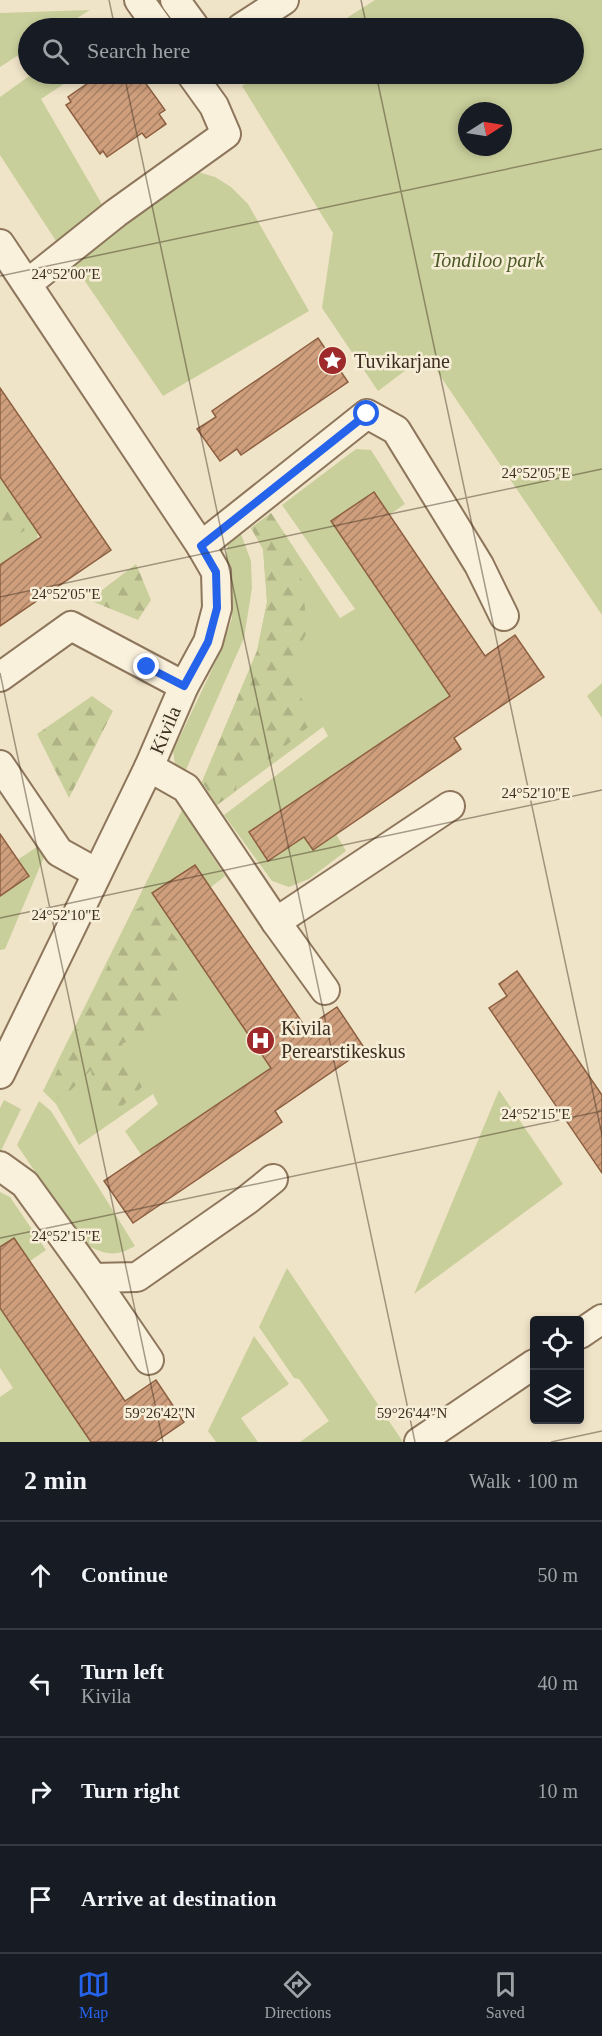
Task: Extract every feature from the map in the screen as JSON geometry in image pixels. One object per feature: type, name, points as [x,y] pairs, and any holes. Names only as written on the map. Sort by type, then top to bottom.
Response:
[{"type":"street","points":[[139,0],[152,18]]},
{"type":"street","points":[[175,0],[188,18]]},
{"type":"street","points":[[256,18],[284,0]]},
{"type":"street","points":[[27,284],[116,213],[226,134],[214,106],[198,84]]},
{"type":"street","name":"Kivila","points":[[0,244],[201,546],[216,572],[217,608],[208,642],[184,686],[149,767],[0,1074]]},
{"type":"street","points":[[201,546],[367,414],[396,430],[479,565],[504,616]]},
{"type":"street","points":[[0,677],[71,626],[184,686]]},
{"type":"street","points":[[0,765],[59,852],[96,873]]},
{"type":"street","points":[[149,767],[186,788],[276,922],[325,990]]},
{"type":"street","points":[[276,922],[450,806]]},
{"type":"street","points":[[0,1166],[23,1181],[149,1360]]},
{"type":"street","points":[[93,1278],[137,1276],[247,1200],[273,1179]]},
{"type":"street","points":[[584,1331],[602,1319]]},
{"type":"street","points":[[418,1442],[530,1367]]},
{"type":"green space","name":"Tondiloo park","points":[[375,0],[602,0],[602,615],[426,355],[378,391],[322,308],[333,233],[242,86],[245,84],[584,84],[584,18],[347,18]]},
{"type":"green space","points":[[90,10],[77,18],[18,18],[18,55],[0,67],[0,13]]},
{"type":"green space","points":[[18,84],[64,84],[41,99],[103,206],[58,244],[0,155],[0,97]]},
{"type":"green space","points":[[181,167],[215,177],[231,187],[248,204],[309,311],[163,396],[72,262]]},
{"type":"green space","points":[[356,449],[371,450],[405,504],[389,515],[374,492],[332,521],[457,706],[433,707],[285,808],[313,850],[336,834],[346,851],[309,879],[289,887],[272,881],[224,815],[328,736],[323,727],[217,805],[202,782],[257,651],[267,602],[263,549],[251,528],[271,513],[340,618],[355,609],[282,505]]},
{"type":"green space","points":[[0,477],[38,533],[37,540],[0,565]]},
{"type":"green space","points":[[0,490],[25,530],[0,547]]},
{"type":"green space","points":[[271,513],[298,555],[308,631],[286,669],[314,722],[270,759],[238,764],[236,791],[217,805],[202,782],[257,651],[267,602],[263,549],[251,528]]},
{"type":"green space","points":[[241,534],[251,561],[252,588],[244,638],[185,772],[175,764],[173,751],[218,657],[232,618],[232,583],[226,557],[228,544]]},
{"type":"green space","points":[[136,564],[151,600],[138,620],[89,600]]},
{"type":"green space","points":[[602,683],[602,718],[587,696]]},
{"type":"green space","points":[[92,696],[113,711],[69,798],[37,734]]},
{"type":"green space","points":[[182,810],[225,876],[210,888],[195,865],[153,893],[279,1079],[253,1080],[142,1156],[125,1131],[158,1104],[153,1094],[79,1145],[56,1104],[43,1091]]},
{"type":"green space","points":[[37,847],[44,857],[5,949],[0,950],[0,896],[28,876],[17,860]]},
{"type":"green space","points":[[146,904],[182,945],[180,1006],[153,1028],[122,1044],[142,1087],[114,1114],[95,1096],[91,1070],[60,1101],[49,1088],[135,910]]},
{"type":"green space","points":[[499,1090],[563,1184],[414,1294]]},
{"type":"green space","points":[[4,1100],[21,1109],[0,1153],[0,1108]]},
{"type":"green space","points":[[39,1101],[51,1111],[135,1246],[121,1252],[110,1253],[84,1244],[17,1145]]},
{"type":"green space","points":[[0,1192],[10,1197],[46,1250],[30,1261],[14,1238],[0,1247]]},
{"type":"green space","points":[[287,1268],[403,1442],[300,1442],[329,1421],[299,1379],[294,1378],[259,1327]]},
{"type":"green space","points":[[0,1308],[91,1442],[0,1442],[0,1397],[13,1388],[0,1368]]},
{"type":"green space","points":[[254,1336],[289,1384],[241,1418],[258,1442],[216,1442],[208,1431]]},
{"type":"building","points":[[87,84],[146,84],[165,110],[159,114],[166,124],[146,138],[142,133],[107,157],[103,151],[100,154],[66,105],[71,102],[68,97]]},
{"type":"building","points":[[318,338],[348,382],[241,455],[237,449],[220,461],[197,429],[216,417],[212,411]]},
{"type":"building","points":[[0,388],[111,550],[0,626],[0,565],[41,537],[0,477]]},
{"type":"building","points":[[374,492],[485,656],[515,635],[544,677],[454,738],[461,749],[313,850],[304,837],[268,861],[249,832],[450,696],[331,521]]},
{"type":"building","points":[[0,834],[29,876],[0,896]]},
{"type":"building","points":[[195,865],[306,1028],[337,1007],[365,1049],[275,1111],[282,1122],[133,1223],[104,1181],[271,1068],[152,893]]},
{"type":"building","points":[[517,971],[602,1095],[602,1173],[489,1008],[507,996],[499,984]]},
{"type":"building","points":[[14,1238],[125,1401],[156,1380],[184,1422],[155,1442],[91,1442],[0,1308],[0,1247]]},
{"type":"place","name":"Tuvikarjane","points":[[333,361]]},
{"type":"place","name":"Kivila Perearstikeskus","points":[[260,1040]]},
{"type":"route","points":[[147,667],[184,686],[208,642],[217,608],[216,572],[201,546],[367,414]]}]
